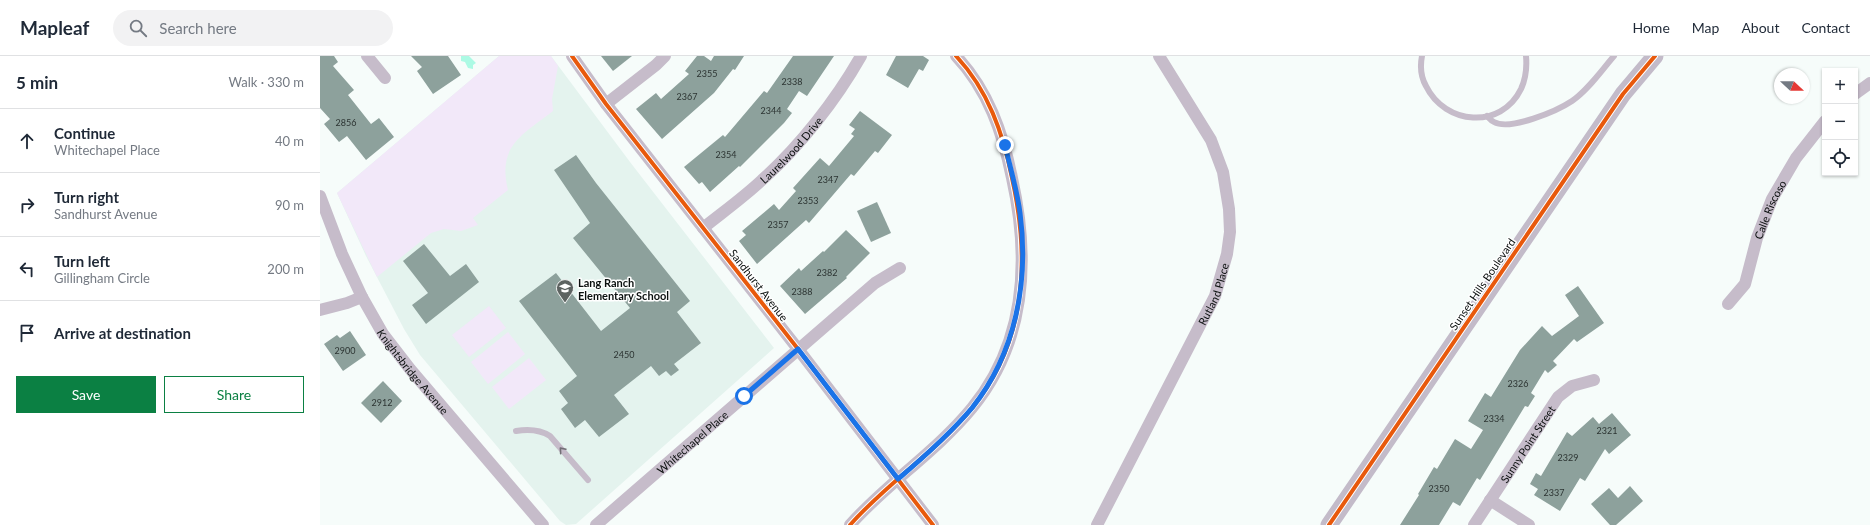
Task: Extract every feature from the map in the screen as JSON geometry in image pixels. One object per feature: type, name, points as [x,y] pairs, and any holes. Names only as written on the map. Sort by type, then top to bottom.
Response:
[{"type":"street","points":[[367,56],[385,78]]},
{"type":"street","name":"Sandhurst Avenue","points":[[572,56],[606,104],[798,349],[933,525]]},
{"type":"street","points":[[606,104],[656,66],[665,56]]},
{"type":"street","name":"Laurelwood Drive","points":[[703,228],[763,180],[810,130],[852,73],[862,56]]},
{"type":"street","points":[[850,525],[870,503],[950,432],[973,407],[990,382],[1004,354],[1015,320],[1021,286],[1023,249],[1020,212],[1005,145],[996,118],[982,91],[956,56]]},
{"type":"street","name":"Rutland Place","points":[[1097,525],[1215,296],[1227,254],[1230,232],[1230,209],[1223,172],[1211,140],[1159,56]]},
{"type":"street","name":"Sunset Hills Boulevard","points":[[1328,525],[1623,94],[1655,56]]},
{"type":"street","points":[[1858,92],[1870,83]]},
{"type":"street","name":"Calle Riscoso","points":[[1728,304],[1744,284],[1757,238],[1772,199],[1796,158],[1822,125]]},
{"type":"street","name":"Knightsbridge Avenue","points":[[320,196],[342,254],[362,297],[383,334],[406,364],[542,525]]},
{"type":"street","name":"Whitechapel Place","points":[[596,525],[875,283],[900,268]]},
{"type":"street","points":[[320,310],[347,303],[362,297]]},
{"type":"street","name":"Sunny Point Street","points":[[1474,525],[1558,397],[1572,386],[1594,380]]},
{"type":"street","points":[[1490,500],[1529,525]]},
{"type":"lane","points":[[1422,56],[1421,62],[1423,80],[1431,96],[1443,109],[1460,116],[1478,118],[1495,114],[1510,104],[1521,89],[1526,73],[1526,56]]},
{"type":"lane","points":[[1487,116],[1493,122],[1504,125],[1532,119],[1549,112],[1572,101],[1614,56]]},
{"type":"lane","points":[[516,431],[542,431],[550,436],[588,480]]},
{"type":"shaded area","points":[[461,56],[469,56],[476,63],[473,65],[473,69],[468,68],[465,62],[461,61]]},
{"type":"shaded area","name":"Lang Ranch Elementary School","points":[[499,56],[551,56],[630,162],[774,348],[576,524],[566,525],[560,521],[420,355],[404,329],[366,256],[337,193]]},
{"type":"shaded area","points":[[499,56],[551,56],[558,66],[552,99],[553,111],[522,135],[509,152],[506,162],[508,190],[473,218],[478,225],[461,231],[444,229],[431,233],[377,277],[337,193]]},
{"type":"shaded area","points":[[489,306],[506,328],[469,357],[452,335]]},
{"type":"shaded area","points":[[508,332],[525,354],[488,384],[471,362]]},
{"type":"shaded area","points":[[529,358],[546,380],[509,409],[492,387]]},
{"type":"building","points":[[320,56],[334,56],[338,62],[333,66],[354,90],[348,95],[371,124],[379,118],[394,137],[366,160],[347,136],[339,142],[324,124],[330,119],[320,108]]},
{"type":"building","points":[[411,56],[448,56],[461,75],[433,94],[417,71],[422,67]]},
{"type":"building","points":[[601,56],[632,56],[613,71]]},
{"type":"building","points":[[697,56],[704,56],[711,61],[714,56],[744,56],[735,70],[733,69],[714,93],[662,139],[636,109],[656,93],[661,99],[689,74],[685,71]]},
{"type":"building","points":[[793,56],[834,56],[807,96],[799,91],[787,109],[792,113],[784,123],[740,167],[739,166],[710,192],[702,182],[699,184],[684,167],[723,135],[725,137],[764,91],[767,93]]},
{"type":"building","points":[[896,56],[923,56],[929,60],[923,71],[919,69],[908,88],[886,75]]},
{"type":"building","points":[[860,111],[892,135],[878,153],[875,151],[854,176],[851,174],[809,223],[806,220],[757,264],[739,241],[746,235],[742,231],[774,204],[779,210],[796,191],[793,188],[820,158],[829,166],[854,136],[851,134],[855,129],[849,125]]},
{"type":"building","points":[[576,155],[596,183],[690,301],[677,312],[701,343],[674,364],[679,370],[671,376],[666,371],[659,376],[651,366],[614,395],[629,414],[599,437],[585,420],[575,428],[561,409],[568,403],[559,391],[577,376],[519,301],[556,273],[601,331],[630,308],[573,238],[590,223],[554,170]]},
{"type":"building","points":[[877,202],[891,233],[871,242],[857,211]]},
{"type":"building","points":[[846,230],[870,253],[846,277],[847,278],[805,314],[780,286],[799,268],[801,271],[823,251],[824,252]]},
{"type":"building","points":[[424,244],[450,276],[466,264],[479,282],[426,324],[412,305],[428,293],[403,261]]},
{"type":"building","points":[[1578,286],[1604,323],[1577,342],[1574,339],[1553,361],[1557,365],[1548,373],[1545,370],[1531,393],[1535,396],[1528,407],[1525,406],[1480,480],[1477,478],[1460,506],[1453,502],[1439,525],[1400,525],[1419,495],[1418,494],[1434,467],[1437,469],[1455,439],[1471,449],[1483,430],[1468,421],[1485,393],[1491,397],[1520,350],[1542,326],[1552,336],[1579,316],[1565,295]]},
{"type":"building","points":[[350,331],[366,355],[343,371],[324,344],[337,335],[340,338]]},
{"type":"building","points":[[383,381],[402,401],[381,423],[361,403]]},
{"type":"building","points":[[1612,413],[1631,435],[1609,454],[1605,449],[1585,481],[1580,478],[1560,511],[1534,495],[1538,489],[1530,484],[1536,473],[1541,476],[1567,432],[1572,436],[1593,417],[1599,424]]},
{"type":"building","points":[[1630,486],[1643,501],[1616,525],[1610,525],[1591,504],[1609,488],[1618,498]]},
{"type":"cycle path","points":[[572,56],[606,104],[798,349],[933,525]]},
{"type":"cycle path","points":[[850,525],[880,495],[943,439],[972,408],[990,382],[1004,355],[1014,327],[1022,269],[1018,208],[1012,178],[1004,145],[993,113],[977,83],[956,56]]},
{"type":"cycle path","points":[[1329,525],[1623,94],[1655,56]]},
{"type":"place","name":"Lang Ranch Elementary School","points":[[565,303]]},
{"type":"route","points":[[744,396],[798,349],[898,479],[950,432],[973,407],[990,382],[1004,354],[1015,320],[1021,286],[1023,249],[1020,212],[1005,145]]}]
